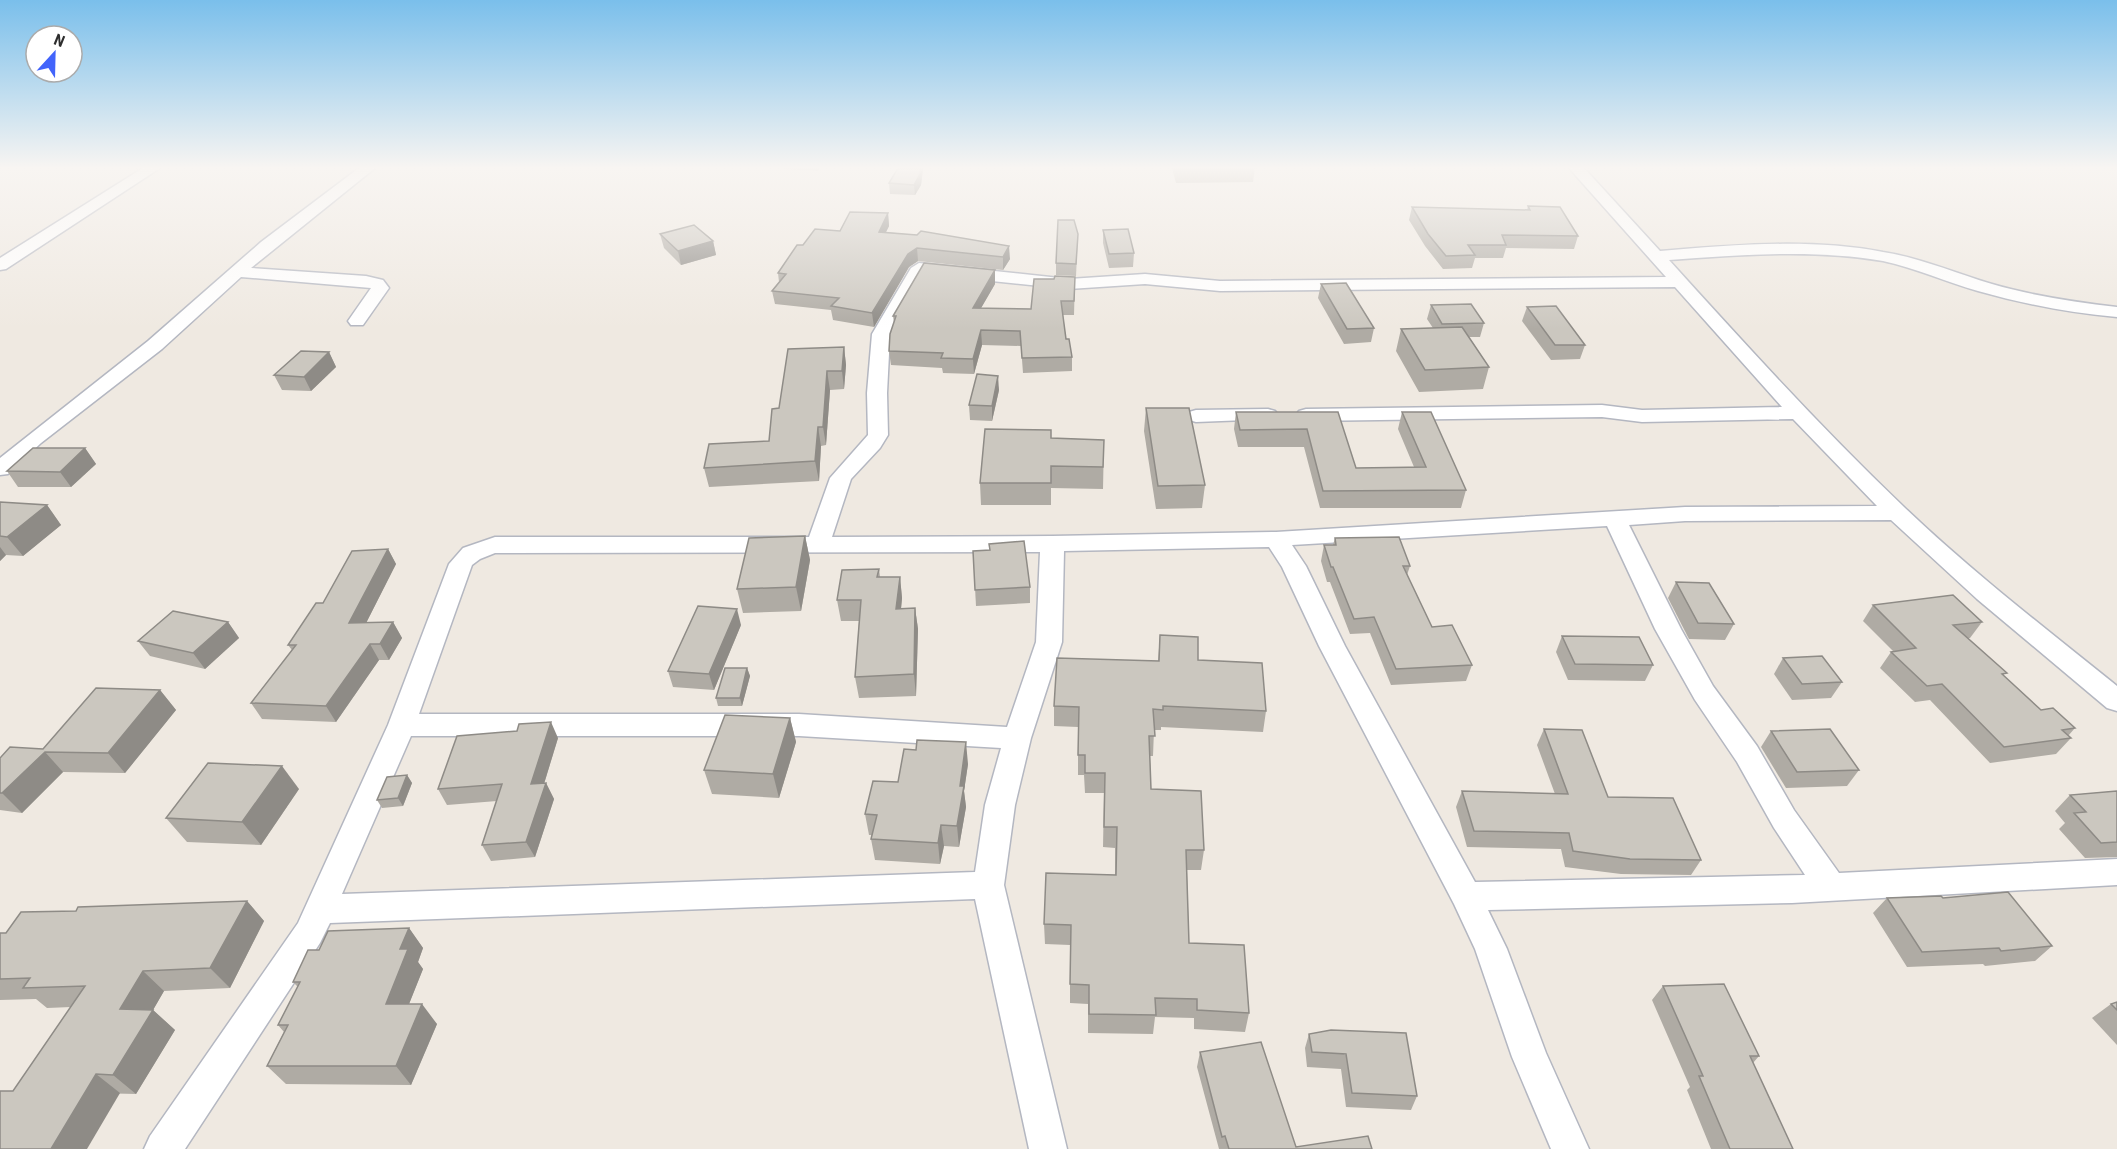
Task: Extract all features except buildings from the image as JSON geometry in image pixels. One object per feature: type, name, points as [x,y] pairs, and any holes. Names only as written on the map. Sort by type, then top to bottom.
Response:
[{"type":"street","points":[[0,265],[68,222]]},
{"type":"street","points":[[0,469],[34,439],[162,339],[267,244],[297,222]]},
{"type":"street","points":[[1625,222],[1783,397],[1897,513],[1986,592],[2117,701]]},
{"type":"street","points":[[1656,256],[1736,250],[1869,254],[1911,262],[1983,287],[2049,303],[2117,312]]},
{"type":"street","points":[[818,545],[842,478],[873,444],[878,435],[877,393],[881,334],[919,268],[1069,284],[1145,279],[1220,286],[1680,282]]},
{"type":"street","points":[[237,272],[366,281],[377,284],[380,288],[357,321]]},
{"type":"street","points":[[2092,309],[2117,319]]},
{"type":"street","points":[[1602,411],[1624,403],[1783,397]]},
{"type":"street","points":[[1196,416],[1602,411],[1642,416],[1798,413]]},
{"type":"street","points":[[163,1149],[309,933],[402,725],[461,564],[466,556],[476,550],[495,545],[1052,544],[1276,539],[1707,514],[1897,513]]},
{"type":"street","points":[[1615,519],[1668,629],[1704,693],[1747,754],[1784,819],[1830,887]]},
{"type":"street","points":[[1276,539],[1294,566],[1332,646],[1466,896],[1491,949],[1530,1057],[1570,1149]]},
{"type":"street","points":[[1048,1149],[988,885],[1000,805],[1017,738],[1049,642],[1052,544]]},
{"type":"street","points":[[402,725],[799,724],[1017,738]]},
{"type":"street","points":[[1466,896],[1596,895],[1943,884],[2117,872]]},
{"type":"street","points":[[321,909],[988,885]]}]
